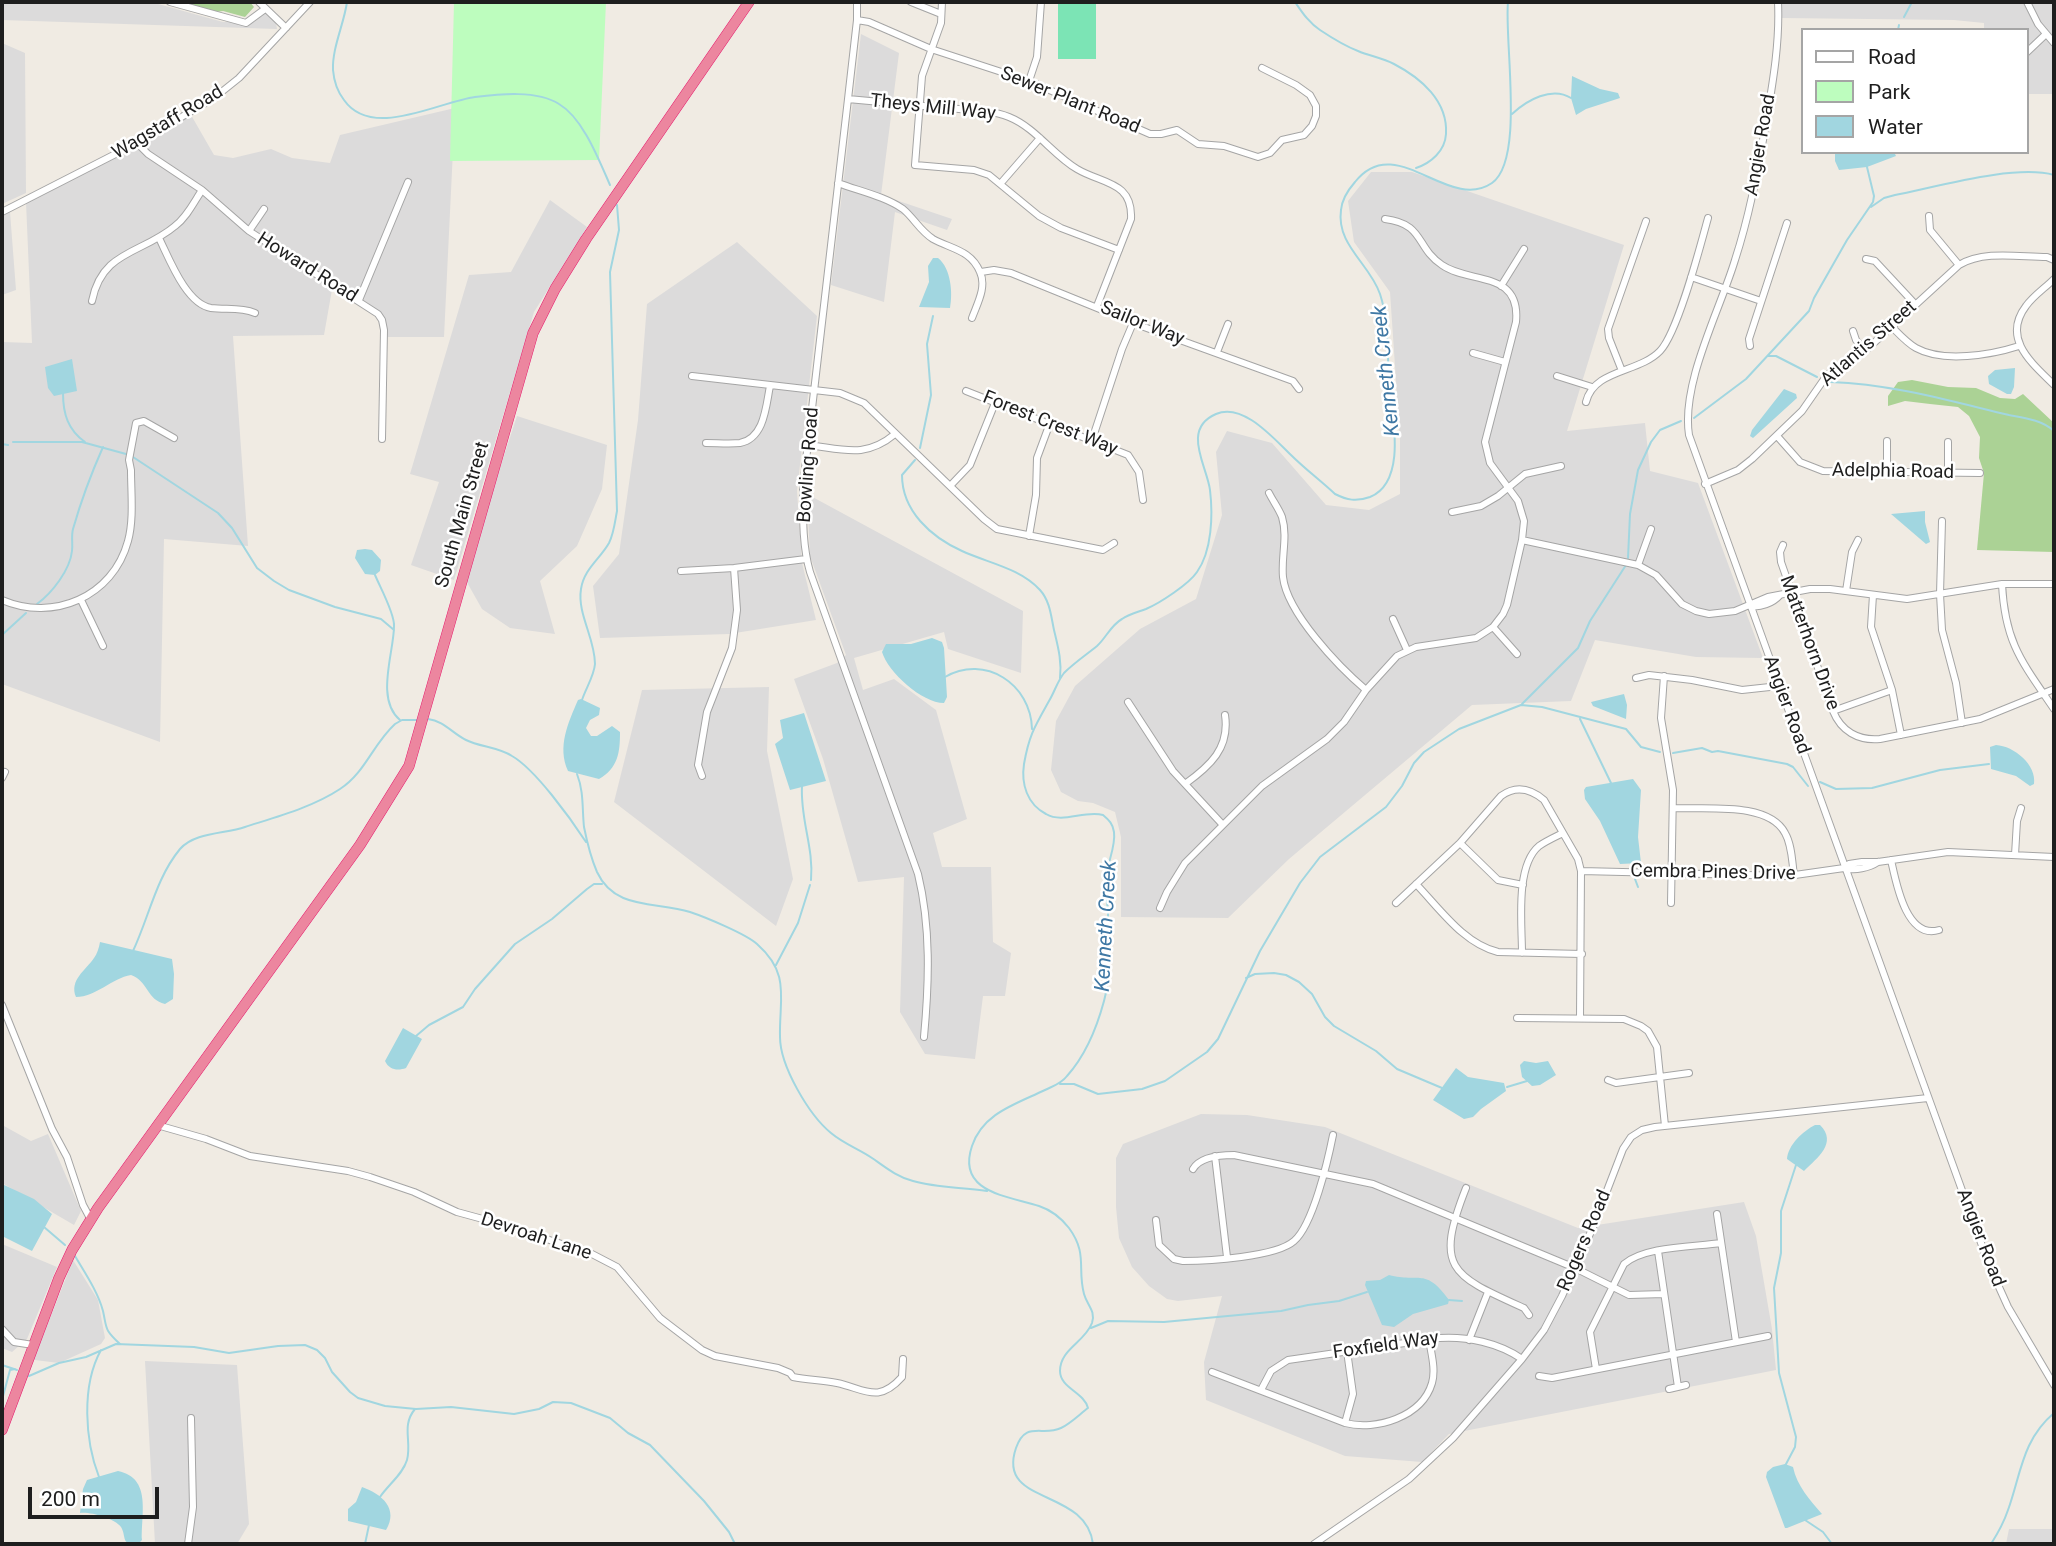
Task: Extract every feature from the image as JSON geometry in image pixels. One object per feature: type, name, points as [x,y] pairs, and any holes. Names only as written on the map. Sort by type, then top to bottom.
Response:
[{"type":"highway","name":"South Main Street","points":[[2,1430],[72,1250],[157,1125],[360,845],[410,766],[533,333],[541,314],[586,239],[750,2]]},
{"type":"street","points":[[170,2],[246,23],[265,9]]},
{"type":"street","points":[[259,2],[286,28]]},
{"type":"street","name":"Wagstaff Road","points":[[2,212],[137,143],[223,92],[310,2]]},
{"type":"street","name":"Bowling Road","points":[[856,2],[857,20],[803,486],[806,559],[836,650],[918,874],[925,904],[927,949],[928,998],[924,1037]]},
{"type":"street","points":[[911,2],[941,14]]},
{"type":"street","points":[[942,2],[941,23],[922,76],[915,165],[974,170],[989,175],[1039,216],[1061,228],[1119,250]]},
{"type":"street","points":[[1029,81],[1037,57],[1041,2]]},
{"type":"street","name":"Angier Road","points":[[1778,2],[1779,30],[1758,170],[1726,289],[1696,372],[1688,406],[1690,439],[1844,869],[2001,1294],[2054,1385]]},
{"type":"street","points":[[2027,2],[2035,19],[2054,43]]},
{"type":"street","name":"Sewer Plant Road","points":[[857,20],[869,22],[931,50],[1029,81],[1150,134],[1177,130],[1198,144],[1224,146],[1258,157],[1270,153],[1283,140],[1304,135],[1312,127],[1316,116],[1310,95],[1262,68]]},
{"type":"street","points":[[2028,51],[2046,34]]},
{"type":"street","name":"Theys Mill Way","points":[[848,99],[985,112],[1008,117],[1026,127],[1076,169],[1118,187],[1128,197],[1132,219],[1097,306]]},
{"type":"street","points":[[1001,183],[1040,138]]},
{"type":"street","name":"Howard Road","points":[[137,143],[148,154],[202,190],[248,231],[378,314],[384,330],[382,439]]},
{"type":"street","points":[[359,300],[408,182]]},
{"type":"street","points":[[838,183],[888,201],[905,211],[919,229],[935,240],[959,248],[970,257],[981,272],[982,290],[972,318]]},
{"type":"street","points":[[92,301],[98,280],[106,269],[181,221],[202,190]]},
{"type":"street","points":[[248,231],[264,209]]},
{"type":"street","points":[[1929,216],[1930,230],[1959,265]]},
{"type":"street","points":[[1586,402],[1592,387],[1660,351],[1670,334],[1691,277],[1708,218]]},
{"type":"street","points":[[1160,908],[1185,863],[1262,786],[1327,739],[1397,656],[1407,650],[1468,640],[1493,627],[1507,605],[1522,540],[1523,515],[1518,500],[1490,463],[1485,442],[1516,321],[1516,308],[1512,297],[1502,286],[1486,278],[1445,267],[1436,260],[1410,226],[1385,219]]},
{"type":"street","points":[[1622,371],[1609,338],[1608,328],[1646,221]]},
{"type":"street","points":[[1750,346],[1749,338],[1787,223]]},
{"type":"street","points":[[159,237],[192,298],[205,307],[255,313]]},
{"type":"street","points":[[1502,286],[1524,249]]},
{"type":"street","name":"Atlantis Street","points":[[1706,484],[1738,470],[1802,411],[1827,375],[1865,351],[1959,265],[1970,259],[1986,256],[2047,257],[2054,260]]},
{"type":"street","points":[[1866,259],[1875,261],[1915,304]]},
{"type":"street","name":"Sailor Way","points":[[981,272],[994,270],[1011,273],[1133,323],[1293,381],[1299,389]]},
{"type":"street","points":[[1691,277],[1761,301]]},
{"type":"street","points":[[2054,279],[2025,307],[2017,328],[2019,346],[2025,356],[2054,386]]},
{"type":"street","points":[[1092,440],[1133,323]]},
{"type":"street","points":[[1217,352],[1228,324]]},
{"type":"street","points":[[1891,326],[1909,344],[1931,354],[1989,355],[2019,346]]},
{"type":"street","points":[[1853,331],[1865,351]]},
{"type":"street","points":[[1473,353],[1505,362]]},
{"type":"street","points":[[692,376],[840,393],[864,403],[997,529],[1103,550],[1114,543]]},
{"type":"street","points":[[1557,376],[1592,387]]},
{"type":"street","points":[[706,443],[743,442],[757,433],[764,416],[769,386]]},
{"type":"street","name":"Forest Crest Way","points":[[966,391],[1128,455],[1139,472],[1143,500]]},
{"type":"street","points":[[950,486],[970,465],[995,403]]},
{"type":"street","points":[[2,600],[19,607],[58,608],[81,600],[108,579],[126,548],[131,524],[129,460],[136,423],[144,421],[174,438]]},
{"type":"street","points":[[1029,536],[1036,495],[1037,458],[1050,423]]},
{"type":"street","points":[[808,445],[869,450],[882,445],[895,434]]},
{"type":"street","name":"Adelphia Road","points":[[1777,436],[1800,462],[1815,469],[1980,473]]},
{"type":"street","points":[[1887,441],[1887,472]]},
{"type":"street","points":[[1948,442],[1948,472]]},
{"type":"street","points":[[1452,512],[1481,506],[1531,471],[1561,466]]},
{"type":"street","points":[[1269,493],[1282,516],[1283,580],[1290,599],[1329,655],[1366,690]]},
{"type":"street","points":[[1942,521],[1940,594],[1943,634],[1956,683],[1962,723]]},
{"type":"street","points":[[1638,565],[1651,529]]},
{"type":"street","points":[[1522,540],[1638,565],[1656,575],[1682,604],[1696,611],[1720,614],[1767,604],[1791,592],[1819,588],[1907,599],[2002,584],[2054,584]]},
{"type":"street","points":[[1846,591],[1852,552],[1858,540]]},
{"type":"street","name":"Matterhorn Drive","points":[[1783,545],[1780,559],[1833,711],[1843,728],[1858,737],[1875,740],[1962,723],[2003,711],[2054,689]]},
{"type":"street","points":[[681,571],[806,559]]},
{"type":"street","points":[[702,776],[698,765],[707,712],[732,648],[737,610],[734,568]]},
{"type":"street","points":[[2002,584],[2004,617],[2010,637],[2020,658],[2054,709]]},
{"type":"street","points":[[1873,596],[1871,627],[1892,690],[1901,735]]},
{"type":"street","points":[[81,600],[103,646]]},
{"type":"street","points":[[1392,619],[1407,650]]},
{"type":"street","points":[[1493,627],[1517,654]]},
{"type":"street","points":[[1636,678],[1646,675],[1746,690],[1779,686]]},
{"type":"street","points":[[1664,677],[1661,714],[1672,780],[1673,808],[1671,903]]},
{"type":"street","points":[[1833,711],[1892,690]]},
{"type":"street","points":[[1128,702],[1172,771],[1222,824]]},
{"type":"street","points":[[1185,784],[1215,760],[1224,743],[1227,727],[1225,715]]},
{"type":"street","points":[[1396,903],[1460,843],[1501,796],[1520,789],[1529,790],[1544,800],[1578,859],[1581,871],[1580,1018]]},
{"type":"street","points":[[1673,808],[1754,811],[1771,817],[1787,836],[1794,876]]},
{"type":"street","points":[[2015,855],[2017,821],[2021,808]]},
{"type":"street","points":[[1522,953],[1525,869],[1530,856],[1538,847],[1563,833]]},
{"type":"street","points":[[1460,843],[1499,880],[1523,885]]},
{"type":"street","name":"Cembra Pines Drive","points":[[1581,871],[1794,876],[1851,870],[1878,862],[1948,852],[2054,857]]},
{"type":"street","points":[[1891,860],[1897,888],[1907,914],[1924,929],[1934,932],[1939,930]]},
{"type":"street","points":[[1416,884],[1479,946],[1498,952],[1582,954]]},
{"type":"street","points":[[2,1005],[91,1220]]},
{"type":"street","points":[[1517,1018],[1624,1019],[1648,1031],[1657,1047],[1665,1126]]},
{"type":"street","points":[[1608,1080],[1616,1083],[1689,1073]]},
{"type":"street","name":"Rogers Road","points":[[1314,1544],[1409,1479],[1453,1438],[1522,1359],[1544,1330],[1575,1268],[1623,1149],[1631,1137],[1642,1130],[1665,1126],[1928,1098]]},
{"type":"street","name":"Devroah Lane","points":[[157,1125],[206,1139],[250,1156],[348,1171],[370,1177],[414,1192],[467,1216],[501,1224],[592,1254],[617,1267],[660,1318],[696,1346],[715,1356],[778,1368],[793,1377],[835,1382],[863,1393],[891,1388],[902,1377],[905,1366],[903,1359]]},
{"type":"street","points":[[1156,1220],[1159,1245],[1174,1259],[1191,1261],[1279,1250],[1295,1241],[1304,1228],[1325,1174],[1333,1135]]},
{"type":"street","points":[[1216,1156],[1227,1257]]},
{"type":"street","points":[[1192,1169],[1197,1163],[1216,1156],[1240,1156],[1373,1184],[1575,1268],[1635,1296],[1664,1294]]},
{"type":"street","points":[[1466,1188],[1450,1237],[1453,1259],[1467,1280],[1524,1308],[1529,1315]]},
{"type":"street","points":[[1717,1214],[1736,1342]]},
{"type":"street","points":[[1596,1369],[1590,1332],[1620,1270],[1630,1259],[1658,1251],[1721,1243]]},
{"type":"street","points":[[1658,1251],[1678,1387]]},
{"type":"street","points":[[1469,1340],[1489,1292]]},
{"type":"street","points":[[2,1329],[13,1342],[33,1345]]},
{"type":"street","points":[[1539,1376],[1552,1378],[1768,1336]]},
{"type":"street","name":"Foxfield Way","points":[[1261,1390],[1268,1375],[1281,1363],[1295,1358],[1429,1339],[1448,1337],[1469,1340],[1506,1349],[1522,1359]]},
{"type":"street","points":[[1212,1372],[1345,1423],[1369,1426],[1385,1423],[1421,1402],[1430,1390],[1434,1376],[1429,1339]]},
{"type":"street","points":[[1345,1423],[1353,1394],[1347,1351]]},
{"type":"street","points":[[1669,1389],[1686,1385]]},
{"type":"street","points":[[188,1544],[193,1507],[191,1418]]},
{"type":"shaded area","points":[[2,2],[151,2],[223,22],[254,22],[265,13],[276,23],[277,29],[2,20]]},
{"type":"shaded area","points":[[1781,2],[2054,2],[2054,94],[2028,94],[2028,28],[1984,28],[1984,23],[1954,20],[1782,18]]},
{"type":"shaded area","points":[[861,34],[899,53],[881,195],[952,219],[947,230],[895,212],[884,302],[831,285]]},
{"type":"shaded area","points":[[2,43],[25,53],[26,193],[2,204]]},
{"type":"shaded area","points":[[455,108],[444,337],[387,337],[386,323],[382,315],[368,303],[333,284],[324,335],[233,336],[248,546],[164,539],[160,742],[2,684],[2,342],[32,343],[26,202],[129,151],[191,115],[214,155],[233,158],[271,149],[292,158],[330,163],[340,135]]},
{"type":"shaded area","points":[[1371,172],[1412,172],[1624,245],[1567,431],[1645,423],[1650,471],[1698,483],[1763,658],[1696,657],[1595,640],[1571,701],[1472,705],[1289,859],[1228,918],[1121,917],[1121,837],[1115,812],[1093,803],[1078,801],[1061,792],[1051,770],[1056,721],[1075,686],[1140,629],[1196,599],[1222,515],[1216,452],[1227,431],[1272,443],[1326,505],[1369,510],[1400,494],[1400,440],[1390,292],[1354,242],[1348,201]]},
{"type":"shaded area","points":[[550,200],[587,227],[534,312],[454,580],[411,565],[439,482],[410,474],[469,275],[511,272]]},
{"type":"shaded area","points":[[10,212],[16,290],[2,295],[2,216]]},
{"type":"shaded area","points":[[737,242],[817,316],[797,491],[802,563],[816,620],[729,634],[600,638],[593,586],[619,554],[638,420],[647,304]]},
{"type":"shaded area","points":[[517,416],[607,445],[602,489],[577,546],[540,581],[555,634],[510,628],[482,609],[464,577]]},
{"type":"shaded area","points":[[807,494],[1023,611],[1021,673],[948,649],[944,632],[854,658],[863,690],[894,679],[936,710],[967,819],[933,833],[942,867],[991,867],[993,942],[1011,953],[1005,996],[983,996],[975,1059],[925,1054],[900,1012],[904,877],[858,882],[823,759],[794,679],[837,663],[846,655],[810,556]]},
{"type":"shaded area","points":[[769,687],[767,751],[793,879],[776,926],[614,802],[642,690]]},
{"type":"shaded area","points":[[1201,1114],[1247,1115],[1325,1127],[1578,1228],[1744,1202],[1756,1236],[1776,1370],[1449,1434],[1422,1462],[1345,1456],[1206,1400],[1204,1362],[1222,1296],[1178,1301],[1167,1299],[1149,1286],[1132,1267],[1119,1238],[1116,1207],[1116,1158],[1123,1144]]},
{"type":"shaded area","points":[[2,1118],[4,1126],[31,1141],[48,1134],[81,1211],[74,1225],[2,1183]]},
{"type":"shaded area","points":[[2,1244],[57,1267],[27,1339],[12,1352],[2,1348]]},
{"type":"shaded area","points":[[73,1260],[98,1300],[105,1338],[101,1344],[59,1363],[27,1359],[35,1356]]},
{"type":"shaded area","points":[[145,1361],[237,1365],[249,1524],[237,1544],[155,1544]]},
{"type":"shaded area","points":[[2009,1529],[2054,1529],[2054,1544],[2006,1544]]},
{"type":"green space","points":[[184,2],[250,2],[254,7],[245,17]]},
{"type":"green space","points":[[454,2],[606,2],[599,160],[450,161]]},
{"type":"green space","points":[[1058,2],[1096,2],[1096,59],[1058,59]]},
{"type":"green space","points":[[1912,380],[1948,387],[1976,388],[2000,398],[2015,399],[2023,394],[2054,423],[2054,552],[1977,550],[1984,473],[1979,458],[1980,437],[1969,416],[1958,407],[1905,401],[1888,406],[1888,396],[1898,382]]},
{"type":"water","points":[[1572,76],[1600,89],[1618,93],[1620,98],[1576,115],[1571,98]]},
{"type":"water","points":[[1835,154],[1896,156],[1867,167],[1839,170]]},
{"type":"water","points":[[933,258],[938,258],[946,268],[951,288],[950,308],[919,307],[929,282],[928,266]]},
{"type":"water","points":[[72,359],[77,391],[54,396],[48,388],[45,367]]},
{"type":"water","points":[[2015,368],[2011,394],[1989,384],[1988,376],[1995,370]]},
{"type":"water","points":[[1784,389],[1796,394],[1797,398],[1753,438],[1750,436],[1752,430]]},
{"type":"water","points":[[1925,511],[1930,542],[1926,544],[1891,514]]},
{"type":"water","points":[[357,550],[372,550],[381,560],[380,571],[375,575],[365,574],[355,558]]},
{"type":"water","points":[[932,638],[942,642],[944,648],[947,697],[944,703],[926,698],[907,685],[891,668],[882,652],[886,644],[911,644]]},
{"type":"water","points":[[1624,694],[1627,705],[1626,719],[1593,706],[1591,702]]},
{"type":"water","points":[[578,700],[600,708],[599,715],[590,720],[586,728],[591,736],[597,736],[612,726],[620,732],[617,759],[610,770],[599,779],[568,771],[565,762],[565,735]]},
{"type":"water","points":[[804,713],[826,781],[790,790],[775,744],[783,738],[780,720]]},
{"type":"water","points":[[1996,745],[2010,749],[2023,758],[2032,770],[2034,784],[2030,786],[2016,776],[1991,769],[1990,747]]},
{"type":"water","points":[[1633,779],[1641,790],[1638,837],[1641,863],[1620,864],[1600,821],[1585,799],[1584,790],[1586,787]]},
{"type":"water","points":[[100,942],[172,959],[173,999],[165,1004],[159,1002],[131,975],[90,994],[76,997],[74,991],[77,980],[95,956]]},
{"type":"water","points":[[403,1028],[422,1039],[406,1068],[394,1069],[385,1061]]},
{"type":"water","points":[[1524,1061],[1548,1061],[1556,1075],[1540,1085],[1532,1086],[1522,1077],[1520,1065]]},
{"type":"water","points":[[1456,1068],[1468,1077],[1504,1083],[1506,1091],[1473,1117],[1464,1119],[1433,1100]]},
{"type":"water","points":[[1815,1125],[1820,1125],[1825,1132],[1826,1144],[1820,1155],[1804,1171],[1787,1159],[1788,1154],[1797,1139]]},
{"type":"water","points":[[2,1184],[34,1199],[52,1214],[32,1251],[2,1236]]},
{"type":"water","points":[[1389,1275],[1428,1280],[1441,1290],[1449,1300],[1448,1304],[1413,1314],[1394,1327],[1382,1325],[1365,1285],[1366,1281],[1380,1280]]},
{"type":"water","points":[[1785,1464],[1793,1467],[1801,1487],[1822,1514],[1787,1528],[1766,1477],[1773,1467]]},
{"type":"water","points":[[118,1471],[129,1475],[140,1489],[143,1509],[142,1540],[138,1544],[126,1542],[121,1527],[113,1521],[95,1514],[80,1513],[87,1480]]},
{"type":"water","points":[[362,1487],[386,1503],[391,1515],[386,1530],[348,1521],[348,1509],[356,1502]]},
{"type":"waterway","points":[[347,2],[334,53],[333,70],[339,93],[356,112],[371,117],[388,118],[475,97],[518,94],[540,97],[559,104],[576,119],[610,185]]},
{"type":"waterway","points":[[1295,2],[1309,21],[1320,30],[1353,49],[1394,64],[1414,76],[1438,101],[1445,122],[1445,140],[1436,156],[1416,168]]},
{"type":"waterway","name":"Kenneth Creek","points":[[1093,1544],[1087,1526],[1075,1513],[1030,1489],[1019,1479],[1013,1466],[1016,1448],[1025,1434],[1061,1428],[1088,1408],[1082,1398],[1064,1382],[1060,1371],[1064,1357],[1089,1330],[1093,1319],[1082,1285],[1078,1246],[1075,1237],[1060,1218],[1039,1206],[988,1190],[978,1183],[969,1162],[977,1135],[992,1117],[1065,1079],[1085,1050],[1094,1031],[1106,991],[1109,944],[1106,883],[1114,843],[1113,827],[1103,815],[1059,818],[1039,810],[1027,793],[1024,779],[1028,745],[1036,724],[1064,673],[1097,646],[1118,622],[1174,593],[1193,577],[1202,563],[1211,521],[1210,490],[1198,438],[1206,421],[1216,414],[1226,412],[1247,417],[1335,494],[1344,498],[1365,499],[1382,489],[1390,476],[1395,444],[1385,315],[1375,283],[1344,234],[1341,222],[1342,206],[1355,182],[1371,168],[1388,164],[1405,167],[1458,188],[1475,189],[1492,183],[1502,170],[1511,126],[1508,2]]},
{"type":"waterway","points":[[1904,17],[1912,2]]},
{"type":"waterway","points":[[1512,114],[1540,96],[1556,93],[1571,98]]},
{"type":"waterway","points":[[1694,418],[1746,379],[1809,311],[1847,240],[1873,202],[1867,167]]},
{"type":"waterway","points":[[1871,207],[1884,198],[1895,195],[1997,174],[2038,172],[2054,175]]},
{"type":"waterway","points":[[582,700],[595,664],[580,598],[581,589],[589,570],[609,543],[617,511],[610,272],[619,230],[617,205]]},
{"type":"waterway","points":[[920,448],[931,395],[927,344],[933,316]]},
{"type":"waterway","points":[[1768,356],[1776,356],[1817,377]]},
{"type":"waterway","points":[[1831,382],[1920,394],[2033,420],[2054,431]]},
{"type":"waterway","points":[[63,393],[68,421],[74,432],[85,442]]},
{"type":"waterway","points":[[1628,558],[1630,514],[1638,470],[1651,442],[1660,430],[1681,421]]},
{"type":"waterway","points":[[13,442],[82,442],[126,454]]},
{"type":"waterway","points":[[2,444],[8,445]]},
{"type":"waterway","points":[[37,604],[49,594],[68,566],[72,551],[72,532],[103,447]]},
{"type":"waterway","points":[[133,457],[218,513],[232,528],[257,568],[274,581],[289,590],[335,607],[381,619],[394,630]]},
{"type":"waterway","points":[[915,460],[902,475],[903,488],[920,521],[951,545],[1023,576],[1043,594],[1050,609],[1058,648],[1060,678]]},
{"type":"waterway","points":[[1522,704],[1578,648],[1590,621],[1626,565]]},
{"type":"waterway","points":[[375,575],[394,621],[387,688],[393,711],[400,720]]},
{"type":"waterway","points":[[2,635],[26,613]]},
{"type":"waterway","points":[[945,677],[975,669],[990,671],[1003,678],[1015,687],[1024,699],[1030,713],[1032,729]]},
{"type":"waterway","points":[[1060,1084],[1074,1084],[1098,1094],[1142,1089],[1165,1081],[1207,1052],[1218,1039],[1260,951],[1300,883],[1320,857],[1386,807],[1424,752],[1459,729],[1521,705],[1542,707],[1626,729],[1641,747],[1660,752]]},
{"type":"waterway","points":[[428,719],[466,740],[501,751],[521,762],[552,795],[586,842]]},
{"type":"waterway","points":[[1580,719],[1611,783]]},
{"type":"waterway","points":[[133,951],[165,872],[186,843],[202,836],[237,829],[282,815],[329,795],[356,775],[395,724],[402,720],[418,720]]},
{"type":"waterway","points":[[1673,753],[1702,748],[1787,764],[1793,767],[1808,786]]},
{"type":"waterway","points":[[1820,782],[1836,789],[1872,788],[1940,770],[1989,764]]},
{"type":"waterway","points":[[577,774],[581,787],[584,827],[593,861],[597,872],[614,893],[626,899],[690,912],[715,922],[752,940],[768,955],[775,966],[781,987],[780,1037],[785,1062],[797,1089],[822,1125],[841,1140],[907,1179],[931,1185],[987,1191]]},
{"type":"waterway","points":[[802,786],[811,856],[811,880]]},
{"type":"waterway","points":[[1635,879],[1638,887]]},
{"type":"waterway","points":[[416,1036],[429,1025],[463,1007],[475,989],[515,944],[552,919],[594,884],[602,884]]},
{"type":"waterway","points":[[776,965],[798,923],[810,885]]},
{"type":"waterway","points":[[1246,978],[1255,974],[1274,973],[1286,975],[1299,982],[1312,994],[1325,1017],[1334,1026],[1376,1051],[1397,1069],[1442,1088]]},
{"type":"waterway","points":[[1507,1087],[1527,1081]]},
{"type":"waterway","points":[[1785,1466],[1795,1447],[1796,1437],[1779,1373],[1774,1288],[1781,1253],[1781,1211],[1796,1165]]},
{"type":"waterway","points":[[44,1227],[65,1245]]},
{"type":"waterway","points":[[75,1256],[98,1297],[107,1329],[120,1344]]},
{"type":"waterway","points":[[1091,1328],[1108,1321],[1164,1322],[1281,1311],[1339,1301],[1367,1292]]},
{"type":"waterway","points":[[1449,1300],[1462,1301]]},
{"type":"waterway","points":[[26,1375],[86,1357],[116,1344],[194,1347],[229,1353],[305,1345],[317,1350],[325,1358],[332,1372],[350,1392],[358,1398],[385,1406],[416,1409],[451,1407],[514,1414],[539,1409],[553,1402],[571,1403],[610,1418],[628,1433],[650,1445],[704,1501],[729,1532],[735,1544]]},
{"type":"waterway","points":[[99,1477],[94,1463],[87,1414],[90,1380],[101,1350]]},
{"type":"waterway","points":[[2,1365],[17,1370]]},
{"type":"waterway","points":[[2,1400],[10,1370],[15,1369]]},
{"type":"waterway","points":[[380,1497],[399,1475],[407,1460],[409,1421],[415,1409]]},
{"type":"waterway","points":[[1991,1544],[2001,1527],[2029,1446],[2043,1423],[2054,1413]]},
{"type":"waterway","points":[[1805,1520],[1823,1532],[1832,1544]]},
{"type":"waterway","points":[[365,1544],[369,1525]]}]
